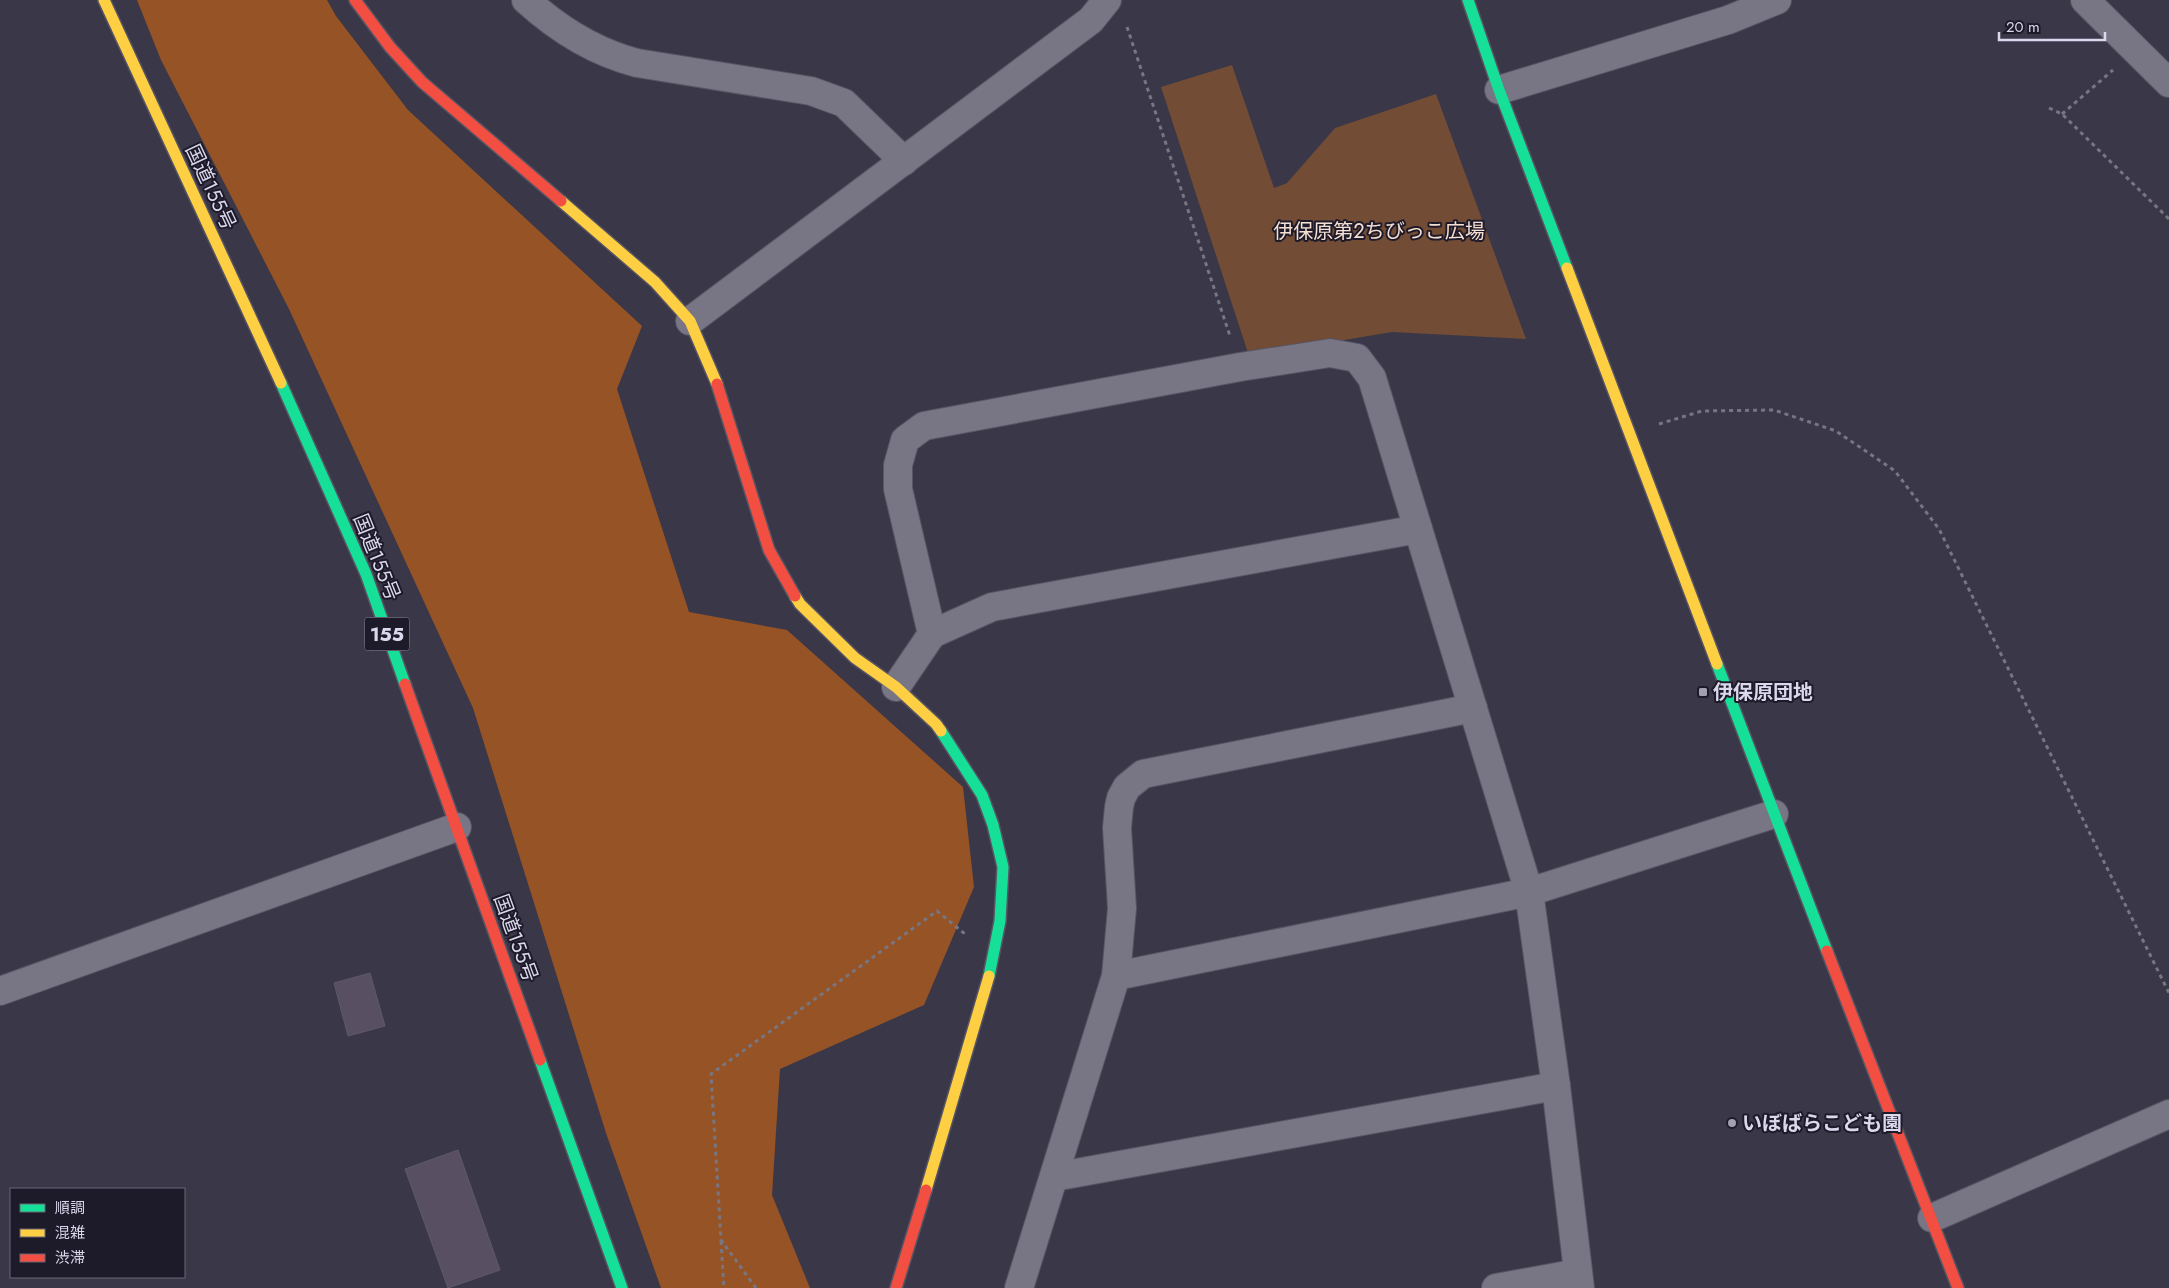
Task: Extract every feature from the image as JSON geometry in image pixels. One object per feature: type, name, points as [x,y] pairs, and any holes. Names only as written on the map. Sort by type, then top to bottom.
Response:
[{"type":"main road","name":"国道155号","points":[[104,0],[277,374],[366,574],[622,1288]]},
{"type":"main road","points":[[355,0],[390,47],[422,82],[656,282],[690,321],[713,371],[769,550],[800,604],[855,658],[896,687],[936,724],[982,795],[993,825],[1003,867],[1000,921],[988,982],[896,1288]]},
{"type":"main road","points":[[1468,0],[1499,90],[1774,814],[1958,1288]]},
{"type":"street","points":[[526,0],[549,21],[570,35],[584,44],[614,57],[637,63],[811,91],[828,96],[844,103],[904,161]]},
{"type":"street","points":[[1499,90],[1728,20],[1776,0]]},
{"type":"street","points":[[2085,0],[2169,83]]},
{"type":"street","points":[[690,321],[1091,20],[1116,9]]},
{"type":"street","points":[[932,634],[898,489],[898,465],[905,440],[924,426],[1240,367],[1330,353],[1356,358],[1372,378],[1529,892],[1556,1086],[1579,1280],[1496,1288]]},
{"type":"street","points":[[896,687],[932,634],[992,607],[1418,529]]},
{"type":"street","points":[[1019,1288],[1116,976],[1122,908],[1116,828],[1121,798],[1127,787],[1143,774],[1473,708]]},
{"type":"street","points":[[1116,976],[1529,892],[1774,814]]},
{"type":"street","points":[[0,991],[456,826]]},
{"type":"street","points":[[1054,1177],[1556,1086]]},
{"type":"street","points":[[1932,1218],[2169,1114]]},
{"type":"path","points":[[1116,9],[1240,367]]},
{"type":"path","points":[[2062,114],[2136,50]]},
{"type":"path","points":[[2049,108],[2062,114],[2169,219]]},
{"type":"path","points":[[1630,432],[1702,411],[1774,410],[1836,430],[1895,471],[1939,529],[2169,993]]},
{"type":"path","points":[[724,1288],[711,1074],[937,911],[972,940]]},
{"type":"path","points":[[721,1240],[756,1288]]},
{"type":"green space","name":"伊保原第2ちびっこ広場","points":[[1232,65],[1274,188],[1287,183],[1335,128],[1436,94],[1526,339],[1392,332],[1249,356],[1161,87]]},
{"type":"shaded area","points":[[137,0],[327,0],[336,16],[408,110],[642,326],[617,389],[689,612],[787,630],[963,787],[974,887],[924,1005],[780,1069],[772,1195],[810,1288],[661,1288],[606,1133],[473,708],[289,309],[161,60]]},
{"type":"building","points":[[370,973],[385,1026],[348,1036],[334,983]]},
{"type":"building","points":[[458,1150],[500,1270],[448,1288],[405,1169]]},
{"type":"traffic: fast","points":[[1468,0],[1499,90],[1567,268]]},
{"type":"traffic: fast","points":[[281,383],[366,574],[405,684]]},
{"type":"traffic: fast","points":[[1717,664],[1827,951]]},
{"type":"traffic: fast","points":[[941,731],[982,795],[993,825],[1003,867],[1000,921],[989,976]]},
{"type":"traffic: fast","points":[[540,1060],[622,1288]]},
{"type":"traffic: slow","points":[[104,0],[281,383]]},
{"type":"traffic: slow","points":[[561,201],[655,282],[690,321],[717,384]]},
{"type":"traffic: slow","points":[[1567,268],[1717,664]]},
{"type":"traffic: slow","points":[[795,596],[800,604],[855,658],[896,687],[936,724],[941,731]]},
{"type":"traffic: slow","points":[[926,1190],[989,976]]},
{"type":"traffic: jam","points":[[355,0],[390,47],[422,82],[561,201]]},
{"type":"traffic: jam","points":[[717,384],[769,550],[795,596]]},
{"type":"traffic: jam","points":[[405,684],[540,1060]]},
{"type":"traffic: jam","points":[[1827,951],[1958,1288]]},
{"type":"traffic: jam","points":[[896,1288],[926,1190]]},
{"type":"place","name":"伊保原団地","points":[[1703,692]]},
{"type":"place","name":"いぼばらこども園","points":[[1732,1123]]}]
